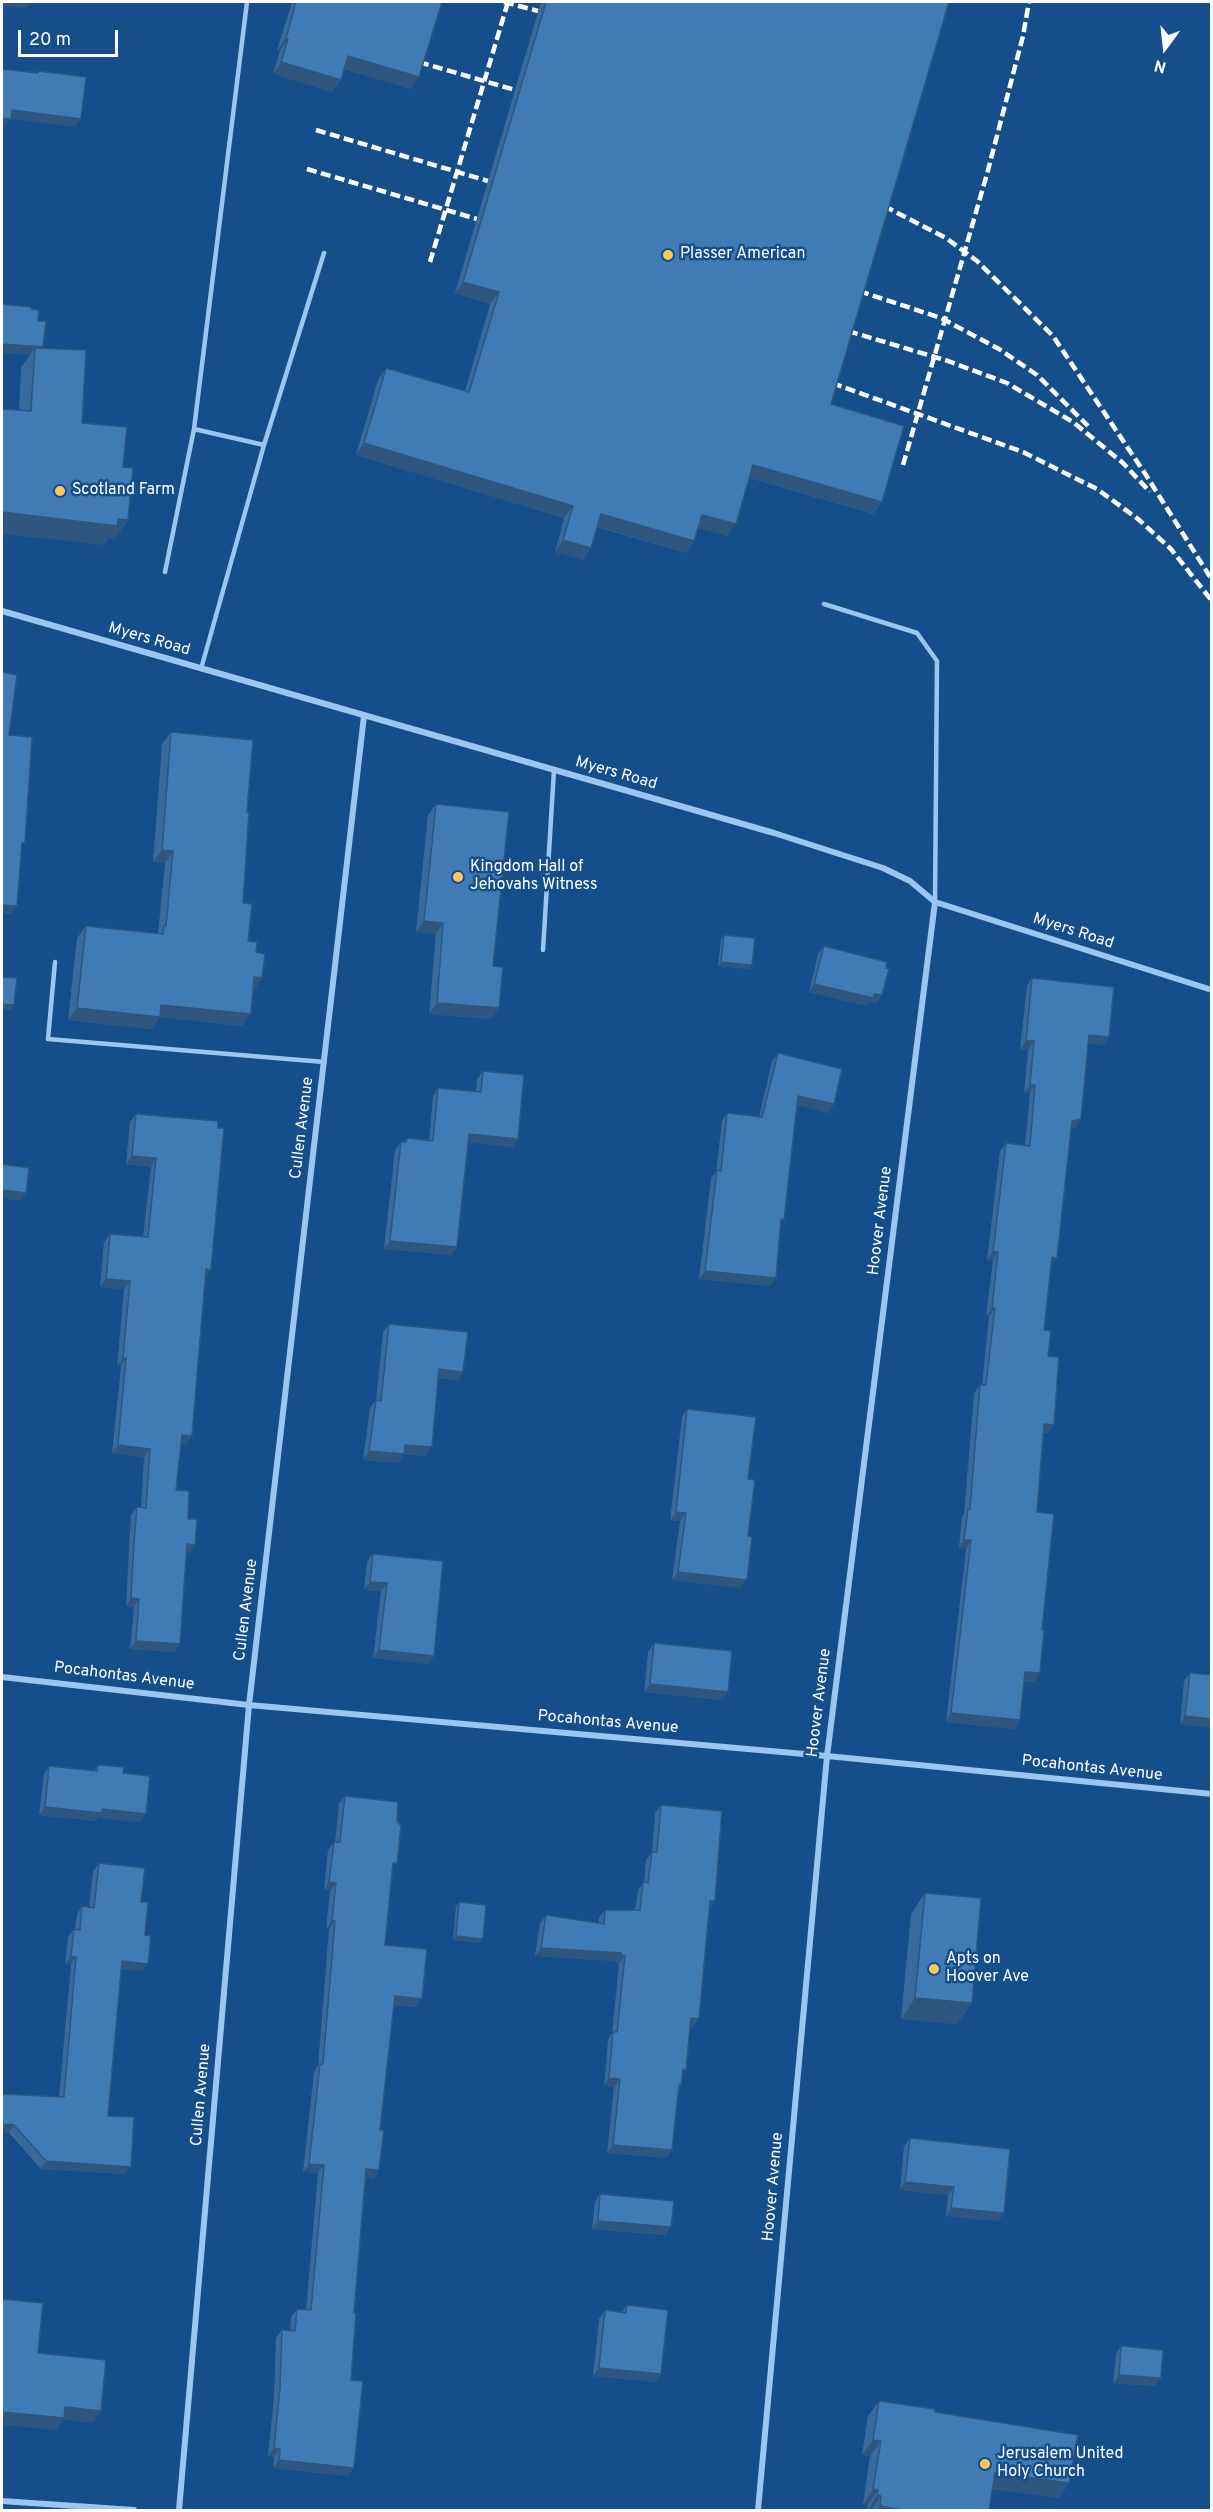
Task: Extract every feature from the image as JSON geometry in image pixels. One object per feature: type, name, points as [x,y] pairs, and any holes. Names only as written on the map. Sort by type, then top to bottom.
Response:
[{"type":"street","name":"Myers Road","points":[[2,610],[774,833],[883,868],[910,881],[935,902],[1212,990]]},
{"type":"street","name":"Cullen Avenue","points":[[179,2511],[249,1705],[364,716]]},
{"type":"street","name":"Hoover Avenue","points":[[758,2511],[827,1756],[935,902]]},
{"type":"street","name":"Pocahontas Avenue","points":[[2,1677],[249,1705],[827,1756],[1212,1794]]},
{"type":"street","points":[[2,2501],[134,2511]]},
{"type":"lane","points":[[165,572],[194,429],[246,2]]},
{"type":"lane","points":[[201,669],[264,445],[324,253]]},
{"type":"lane","points":[[194,429],[264,445]]},
{"type":"lane","points":[[824,604],[917,633],[937,661],[935,902]]},
{"type":"lane","points":[[543,950],[554,770]]},
{"type":"lane","points":[[55,962],[48,1039],[324,1062]]},
{"type":"building","points":[[296,2],[442,2],[419,77],[348,56],[341,80],[281,62]]},
{"type":"building","name":"Plasser American","points":[[546,2],[949,2],[831,404],[904,426],[882,502],[753,465],[736,524],[702,515],[694,541],[601,514],[591,548],[563,540],[573,506],[364,443],[386,368],[469,392],[499,292],[463,282]]},
{"type":"building","points":[[2,69],[86,77],[81,119],[12,110],[11,119],[2,118]]},
{"type":"building","points":[[2,304],[39,310],[38,321],[46,321],[43,347],[2,344]]},
{"type":"building","points":[[35,348],[86,350],[82,423],[127,427],[123,467],[133,468],[128,520],[118,519],[117,526],[2,512],[2,409],[31,411]]},
{"type":"building","points":[[2,672],[17,675],[9,735],[32,737],[25,843],[22,843],[17,906],[2,905]]},
{"type":"building","points":[[171,732],[253,740],[243,903],[252,904],[248,941],[257,942],[256,952],[265,954],[262,978],[254,977],[251,1014],[161,1005],[160,1017],[77,1008],[86,926],[163,934],[164,926],[166,926],[173,851],[162,850]]},
{"type":"building","points":[[436,804],[509,812],[493,966],[503,967],[499,1008],[437,1003],[443,923],[424,921]]},
{"type":"building","points":[[724,935],[755,938],[752,965],[721,962]]},
{"type":"building","points":[[824,946],[887,962],[886,968],[889,969],[882,995],[874,994],[873,998],[814,984]]},
{"type":"building","points":[[2,977],[17,978],[14,1005],[2,1004]]},
{"type":"building","points":[[1032,978],[1114,987],[1109,1037],[1089,1035],[1081,1119],[1072,1121],[1057,1258],[1052,1257],[1044,1330],[1051,1331],[1048,1356],[1059,1357],[1054,1425],[1044,1424],[1037,1512],[1054,1514],[1040,1673],[1025,1672],[1020,1720],[951,1713],[971,1540],[964,1540],[968,1509],[970,1509],[980,1385],[986,1385],[995,1308],[992,1308],[998,1252],[993,1252],[1006,1143],[1030,1146],[1035,1085],[1030,1085],[1034,1041],[1026,1041]]},
{"type":"building","points":[[778,1053],[842,1069],[834,1104],[798,1096],[784,1220],[781,1219],[776,1278],[705,1271],[717,1170],[721,1171],[727,1113],[762,1117]]},
{"type":"building","points":[[483,1071],[524,1075],[518,1139],[469,1134],[457,1247],[390,1241],[401,1142],[406,1142],[407,1138],[433,1141],[438,1088],[481,1092]]},
{"type":"building","points":[[136,1114],[218,1121],[218,1128],[224,1128],[211,1270],[206,1269],[192,1436],[182,1435],[176,1490],[189,1491],[188,1519],[197,1519],[195,1545],[187,1544],[180,1644],[136,1641],[139,1599],[131,1598],[134,1542],[137,1507],[146,1508],[150,1449],[118,1445],[130,1281],[106,1279],[110,1234],[148,1237],[156,1158],[132,1156]]},
{"type":"building","points":[[2,1164],[29,1168],[26,1193],[2,1190]]},
{"type":"building","points":[[389,1324],[468,1332],[463,1372],[439,1369],[432,1447],[405,1445],[404,1454],[369,1451],[376,1400],[381,1401]]},
{"type":"building","points":[[687,1409],[756,1417],[748,1479],[755,1480],[748,1536],[752,1537],[747,1580],[678,1572],[686,1513],[676,1512]]},
{"type":"building","points":[[373,1554],[443,1561],[434,1656],[379,1650],[387,1583],[370,1582]]},
{"type":"building","points":[[654,1643],[732,1651],[728,1692],[650,1684]]},
{"type":"building","points":[[1190,1673],[1212,1675],[1212,1719],[1185,1716]]},
{"type":"building","points":[[98,1765],[124,1767],[123,1773],[150,1776],[146,1814],[102,1809],[102,1813],[45,1807],[49,1766],[97,1771]]},
{"type":"building","points":[[345,1796],[398,1802],[397,1821],[401,1826],[397,1864],[393,1863],[385,1945],[427,1949],[422,1999],[395,1996],[380,2130],[384,2130],[379,2170],[366,2169],[351,2380],[363,2381],[354,2468],[279,2460],[280,2449],[274,2448],[280,2388],[282,2330],[295,2331],[297,2309],[311,2310],[324,2165],[309,2164],[320,2064],[323,2064],[335,1921],[332,1921],[336,1883],[329,1882],[334,1842],[340,1842]]},
{"type":"building","points":[[661,1805],[722,1811],[715,1901],[710,1901],[699,2019],[691,2018],[686,2070],[683,2069],[681,2086],[679,2085],[672,2150],[613,2145],[620,2079],[609,2078],[613,2032],[617,2032],[625,1956],[621,1953],[541,1948],[546,1915],[604,1924],[605,1910],[640,1910],[643,1882],[648,1883],[652,1852],[657,1852]]},
{"type":"building","points":[[99,1863],[145,1868],[141,1902],[148,1902],[145,1935],[151,1936],[148,1964],[122,1961],[108,2116],[134,2117],[131,2167],[46,2161],[14,2125],[2,2124],[2,2094],[64,2097],[76,1957],[71,1956],[74,1929],[80,1930],[82,1906],[94,1908]]},
{"type":"building","name":"Apts on Hoover Ave","points":[[925,1893],[981,1898],[972,2003],[915,1998]]},
{"type":"building","points":[[459,1902],[486,1905],[483,1939],[456,1936]]},
{"type":"building","points":[[910,2138],[1010,2149],[1004,2213],[951,2208],[954,2187],[905,2182]]},
{"type":"building","points":[[600,2194],[674,2201],[671,2227],[598,2221]]},
{"type":"building","points":[[2,2299],[43,2303],[38,2353],[106,2360],[101,2411],[65,2407],[64,2418],[2,2412]]},
{"type":"building","points":[[627,2305],[668,2310],[661,2374],[599,2368],[605,2310],[626,2313]]},
{"type":"building","points":[[1121,2346],[1163,2350],[1161,2378],[1119,2375]]},
{"type":"building","name":"Jerusalem United Holy Church","points":[[879,2401],[1078,2435],[1069,2483],[995,2473],[989,2511],[906,2511],[880,2506],[881,2496],[877,2495],[878,2490],[873,2489],[881,2441],[873,2440]]},
{"type":"railway","points":[[504,2],[538,11]]},
{"type":"railway","points":[[430,262],[508,2]]},
{"type":"railway","points":[[903,465],[987,174],[1023,36],[1029,2]]},
{"type":"railway","points":[[419,62],[515,90]]},
{"type":"railway","points":[[316,130],[488,181]]},
{"type":"railway","points":[[307,169],[477,219]]},
{"type":"railway","points":[[884,206],[946,238],[977,261],[1053,336],[1146,475],[1212,580]]},
{"type":"railway","points":[[859,291],[941,318],[999,349],[1037,375],[1088,426]]},
{"type":"railway","points":[[848,331],[948,361],[1007,383],[1073,422],[1123,463],[1150,492]]},
{"type":"railway","points":[[832,383],[1023,452],[1097,489],[1138,519],[1171,549],[1212,601]]},
{"type":"place","name":"Plasser American","points":[[668,255]]},
{"type":"place","name":"Scotland Farm","points":[[60,491]]},
{"type":"place","name":"Kingdom Hall of Jehovahs Witness","points":[[458,877]]},
{"type":"place","name":"Apts on Hoover Ave","points":[[934,1969]]},
{"type":"place","name":"Jerusalem United Holy Church","points":[[985,2464]]}]
